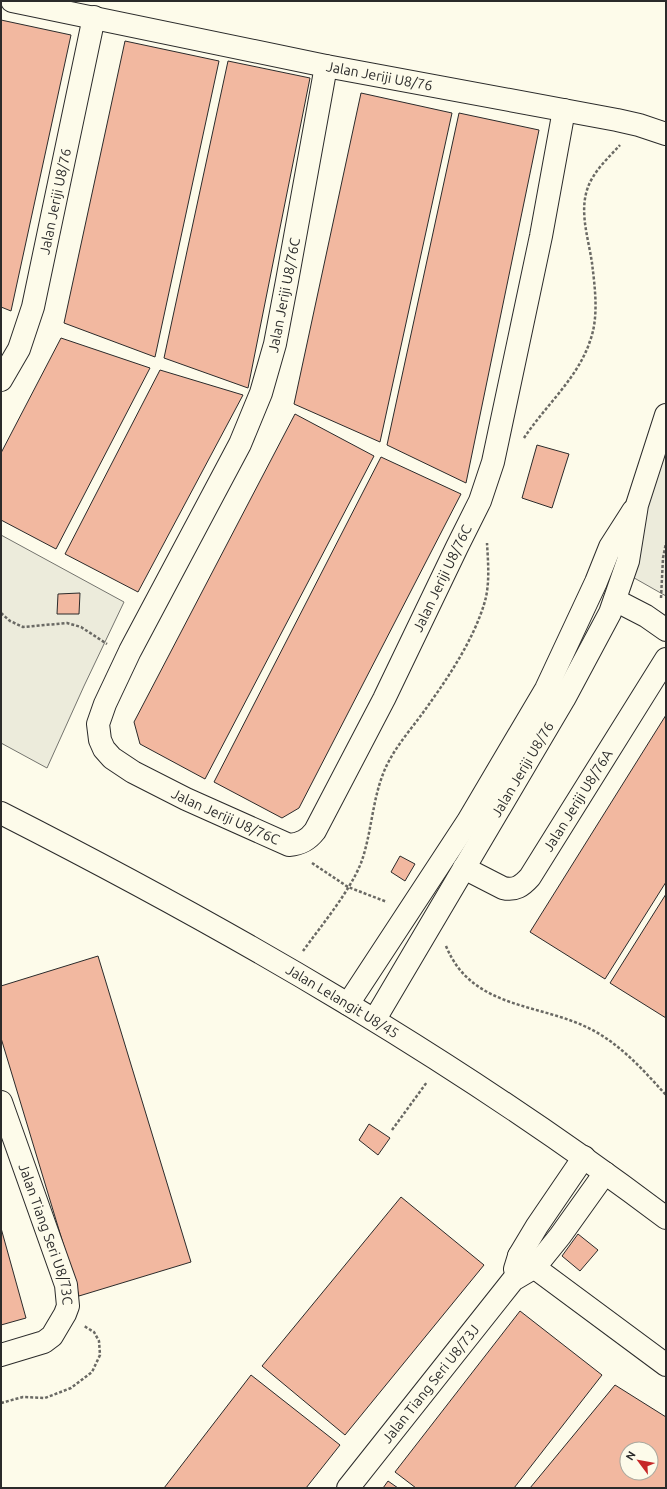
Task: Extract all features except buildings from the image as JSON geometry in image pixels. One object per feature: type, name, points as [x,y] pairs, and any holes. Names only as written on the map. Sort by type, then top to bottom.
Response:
[{"type":"street","name":"Jalan Jeriji U8/76","points":[[12,1],[326,66],[564,110],[632,124],[666,134]]},
{"type":"street","name":"Jalan Jeriji U8/76","points":[[1,380],[18,349],[33,307],[94,17]]},
{"type":"street","name":"Jalan Jeriji U8/76C","points":[[326,66],[275,344],[261,393],[240,444],[127,658],[105,704],[98,724],[100,740],[104,749],[112,758],[133,772],[186,799],[289,846],[298,845],[304,842],[315,831],[384,700],[488,482],[494,462],[528,298],[564,110]]},
{"type":"street","name":"Jalan Jeriji U8/76","points":[[375,1019],[564,699],[610,613],[628,561],[637,505],[666,418]]},
{"type":"street","name":"Jalan Jeriji U8/76","points":[[348,1004],[468,821],[546,689],[596,582],[610,547],[637,505]]},
{"type":"street","points":[[615,600],[634,609],[662,627]]},
{"type":"street","name":"Jalan Jeriji U8/76A","points":[[464,868],[503,888],[510,890],[518,888],[525,883],[666,659]]},
{"type":"street","name":"Jalan Lelangit U8/45","points":[[1,813],[198,916],[375,1019],[541,1127],[666,1218]]},
{"type":"street","name":"Jalan Tiang Seri U8/73C","points":[[1,1102],[66,1285],[68,1306],[52,1336],[44,1342],[1,1355]]},
{"type":"street","name":"Jalan Tiang Seri U8/73J","points":[[527,1262],[537,1226],[584,1157]]},
{"type":"street","name":"Jalan Tiang Seri U8/73J","points":[[348,1488],[527,1262],[560,1236],[606,1173]]},
{"type":"street","points":[[527,1262],[666,1365]]},
{"type":"path","points":[[662,627],[662,558],[666,542]]},
{"type":"path","points":[[1,613],[10,621],[23,626],[67,623],[81,627],[127,658]]},
{"type":"path","points":[[289,846],[348,887],[409,912]]},
{"type":"path","points":[[435,917],[452,959],[467,977],[485,990],[503,1000],[565,1018],[597,1032],[633,1059],[666,1096]]},
{"type":"path","points":[[392,1130],[441,1062]]},
{"type":"path","points":[[1,1403],[23,1397],[45,1398],[71,1388],[92,1372],[100,1355],[100,1341],[94,1332],[65,1314]]},
{"type":"shaded area","points":[[666,450],[666,596],[629,575],[655,473]]},
{"type":"shaded area","points":[[1,535],[124,602],[47,768],[1,743]]}]
